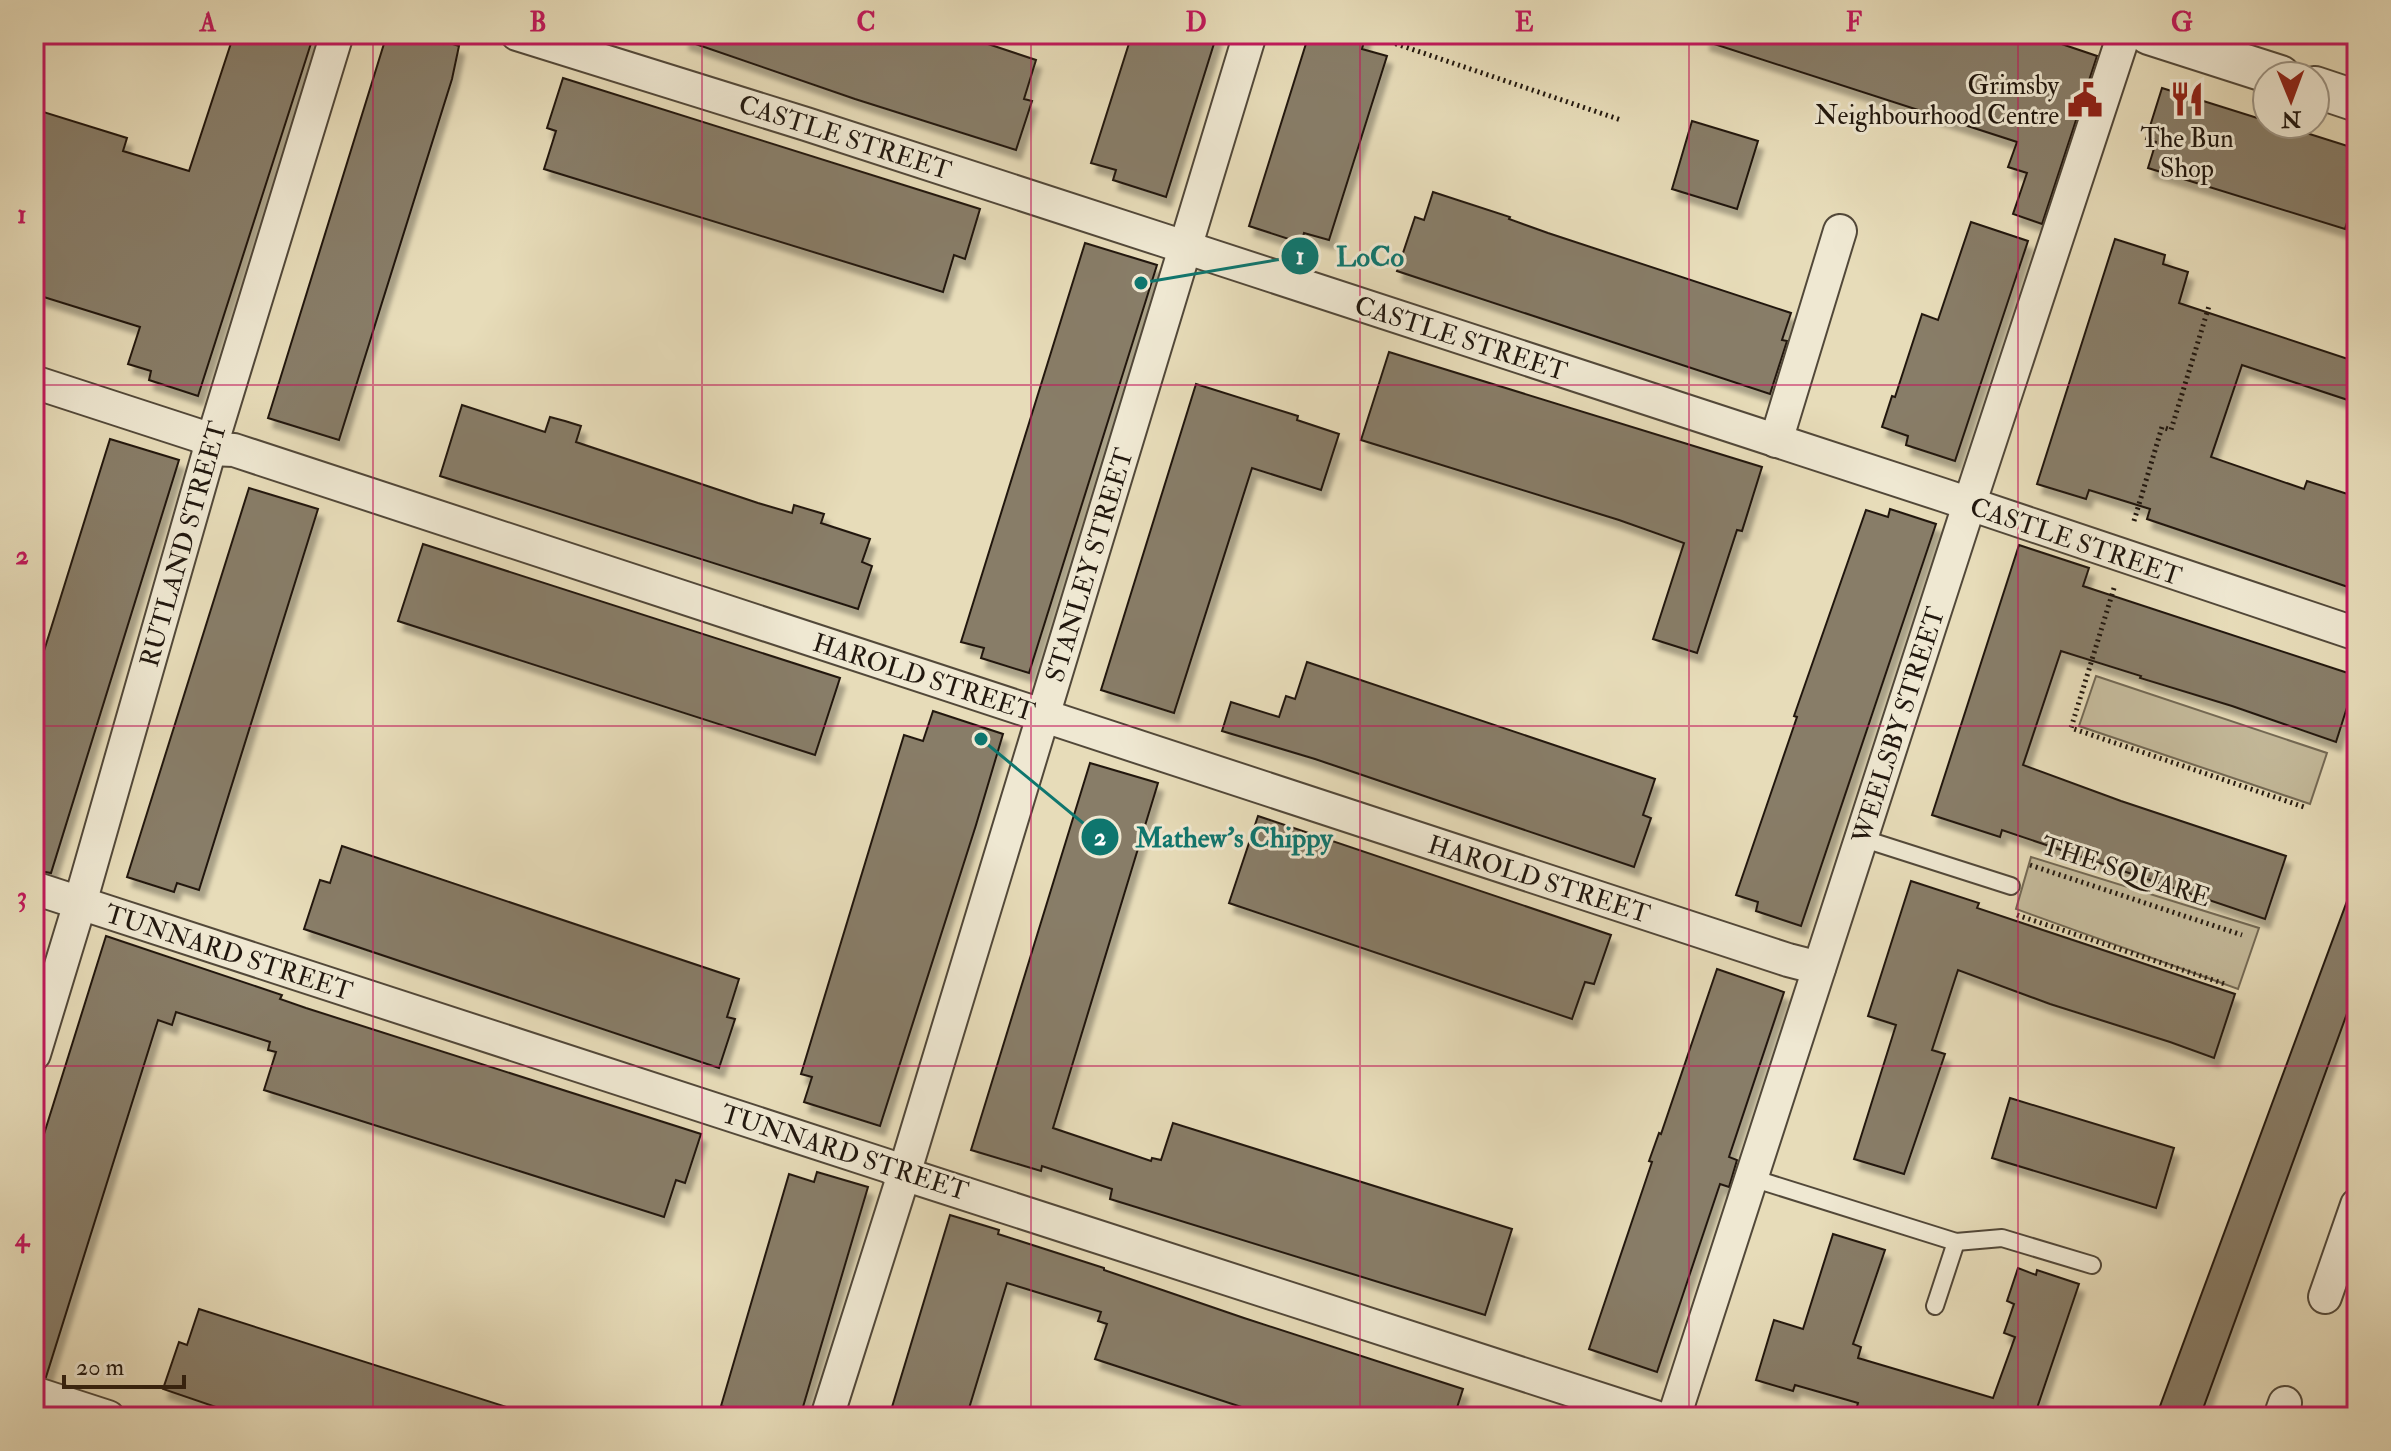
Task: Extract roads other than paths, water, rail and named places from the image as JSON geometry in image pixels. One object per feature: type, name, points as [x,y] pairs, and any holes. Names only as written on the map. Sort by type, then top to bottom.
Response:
[{"type":"street","name":"RUTLAND STREET","points":[[34,1054],[210,449],[337,34]]},
{"type":"street","name":"CASTLE STREET","points":[[517,34],[1185,247],[2357,634]]},
{"type":"street","name":"STANLEY STREET","points":[[827,1417],[904,1174],[1250,34]]},
{"type":"street","name":"WEELSBY STREET","points":[[1674,1417],[2124,34]]},
{"type":"street","points":[[2149,34],[2251,67]]},
{"type":"street","points":[[2331,92],[2357,101]]},
{"type":"street","points":[[1776,441],[1840,231]]},
{"type":"street","name":"HAROLD STREET","points":[[34,382],[203,437],[210,449],[234,450],[1819,968]]},
{"type":"street","name":"TUNNARD STREET","points":[[34,888],[1655,1417]]},
{"type":"street","points":[[2325,1297],[2357,1205]]},
{"type":"street","points":[[34,1393],[108,1417]]},
{"type":"lane","name":"THE SQUARE","points":[[1861,838],[2011,886]]},
{"type":"lane","points":[[1752,1178],[1956,1242],[2002,1238],[2092,1265]]},
{"type":"lane","points":[[1935,1306],[1956,1242]]},
{"type":"place","name":"The Bun Shop","points":[[2187,99]]},
{"type":"place","name":"Grimsby Neighbourhood Centre","points":[[2085,100]]},
{"type":"place","name":"LoCo","points":[[1141,283]]},
{"type":"place","name":"Mathew's Chippy","points":[[981,739]]}]
